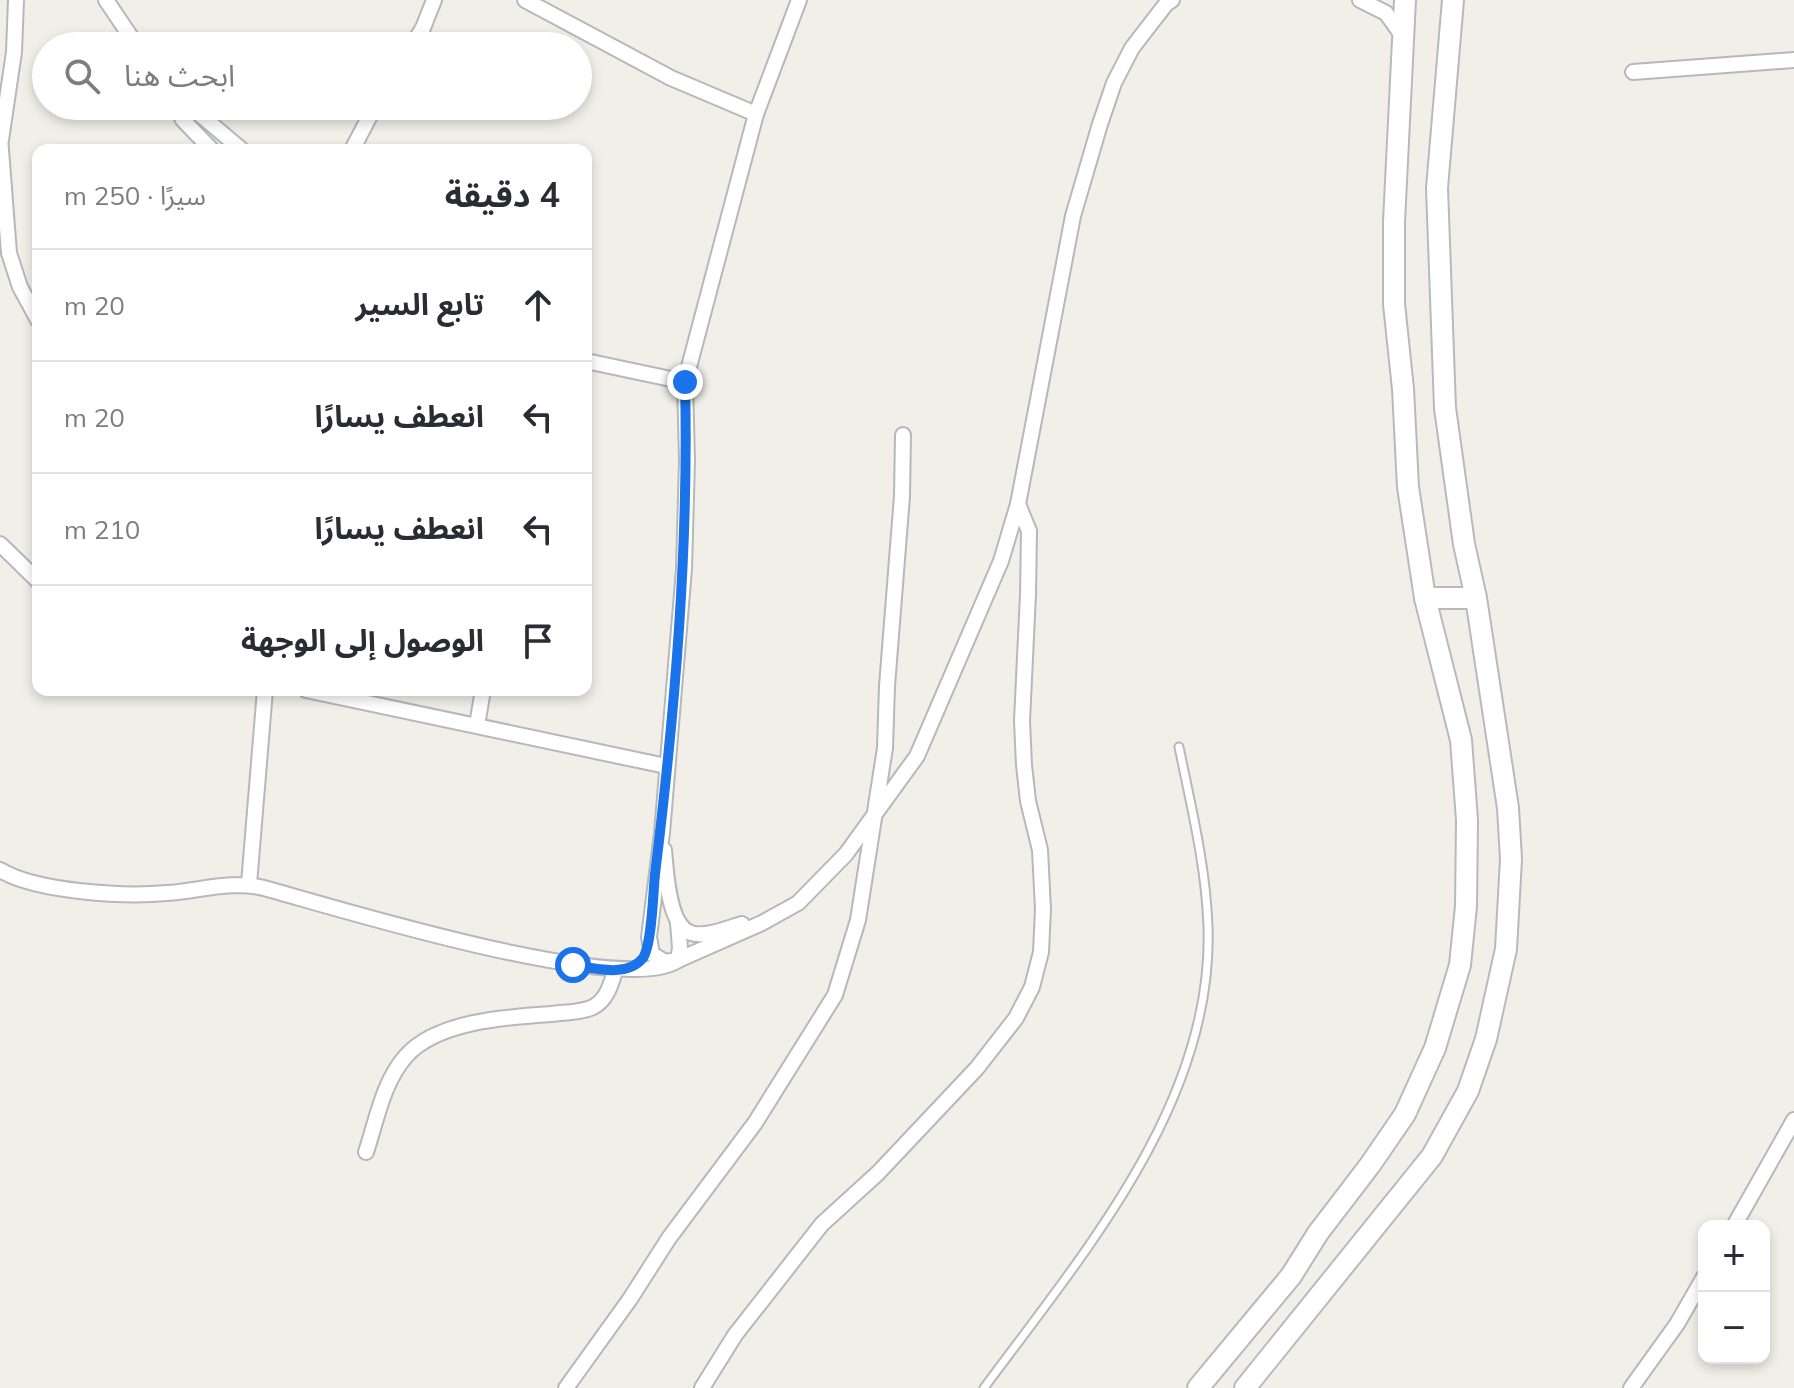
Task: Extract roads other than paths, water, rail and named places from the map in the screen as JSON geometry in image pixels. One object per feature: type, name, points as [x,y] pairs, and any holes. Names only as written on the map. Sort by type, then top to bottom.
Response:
[{"type":"main road","points":[[1198,1388],[1291,1276],[1318,1233],[1405,1114],[1435,1048],[1460,965],[1466,906],[1467,820],[1461,740],[1425,598],[1408,487],[1403,389],[1394,304],[1394,222],[1405,0]]},
{"type":"main road","points":[[1245,1388],[1432,1156],[1468,1091],[1486,1039],[1506,949],[1511,859],[1508,808],[1445,408],[1437,188],[1453,0]]},
{"type":"main road","points":[[1425,598],[1476,598]]},
{"type":"street","points":[[16,0],[14,52],[1,138],[9,253],[20,287],[32,309]]},
{"type":"street","points":[[106,0],[128,32]]},
{"type":"street","points":[[421,32],[434,0]]},
{"type":"street","points":[[525,0],[585,32]]},
{"type":"street","points":[[366,1152],[389,1082],[407,1055],[428,1038],[456,1028],[506,1018],[593,1007],[605,996],[615,971],[638,963],[645,955],[662,833],[684,569],[687,460],[685,382],[756,114],[799,0]]},
{"type":"street","points":[[0,870],[51,886],[98,892],[164,894],[249,884],[513,953],[615,971],[663,968],[762,923],[798,903],[846,854],[917,756],[1001,561],[1018,504],[1073,216],[1100,124],[1114,83],[1132,48],[1172,0]]},
{"type":"street","points":[[1360,0],[1386,13],[1405,39]]},
{"type":"street","points":[[592,36],[671,78],[756,114]]},
{"type":"street","points":[[1633,72],[1794,60]]},
{"type":"street","points":[[183,120],[206,144]]},
{"type":"street","points":[[207,120],[235,144]]},
{"type":"street","points":[[355,144],[368,120]]},
{"type":"street","points":[[592,362],[685,382]]},
{"type":"street","points":[[566,1388],[669,1238],[755,1123],[835,995],[858,920],[885,748],[902,496],[903,435]]},
{"type":"street","points":[[702,1388],[735,1335],[813,1235],[878,1173],[977,1068],[1016,1018],[1032,987],[1041,952],[1043,909],[1040,850],[1028,801],[1024,765],[1022,721],[1029,531],[1018,504]]},
{"type":"street","points":[[0,544],[32,575]]},
{"type":"street","points":[[249,884],[265,696]]},
{"type":"street","points":[[335,696],[666,766]]},
{"type":"street","points":[[477,725],[482,696]]},
{"type":"street","points":[[662,833],[673,911],[678,923],[678,960]]},
{"type":"street","points":[[678,923],[685,931],[698,934],[756,920],[798,903]]},
{"type":"street","points":[[649,943],[657,959],[678,960]]},
{"type":"street","points":[[1737,1220],[1794,1120]]},
{"type":"street","points":[[1631,1388],[1669,1336],[1698,1287]]},
{"type":"lane","points":[[984,1388],[1131,1183],[1153,1145],[1180,1082],[1206,975],[1208,928],[1202,858],[1179,747]]}]
